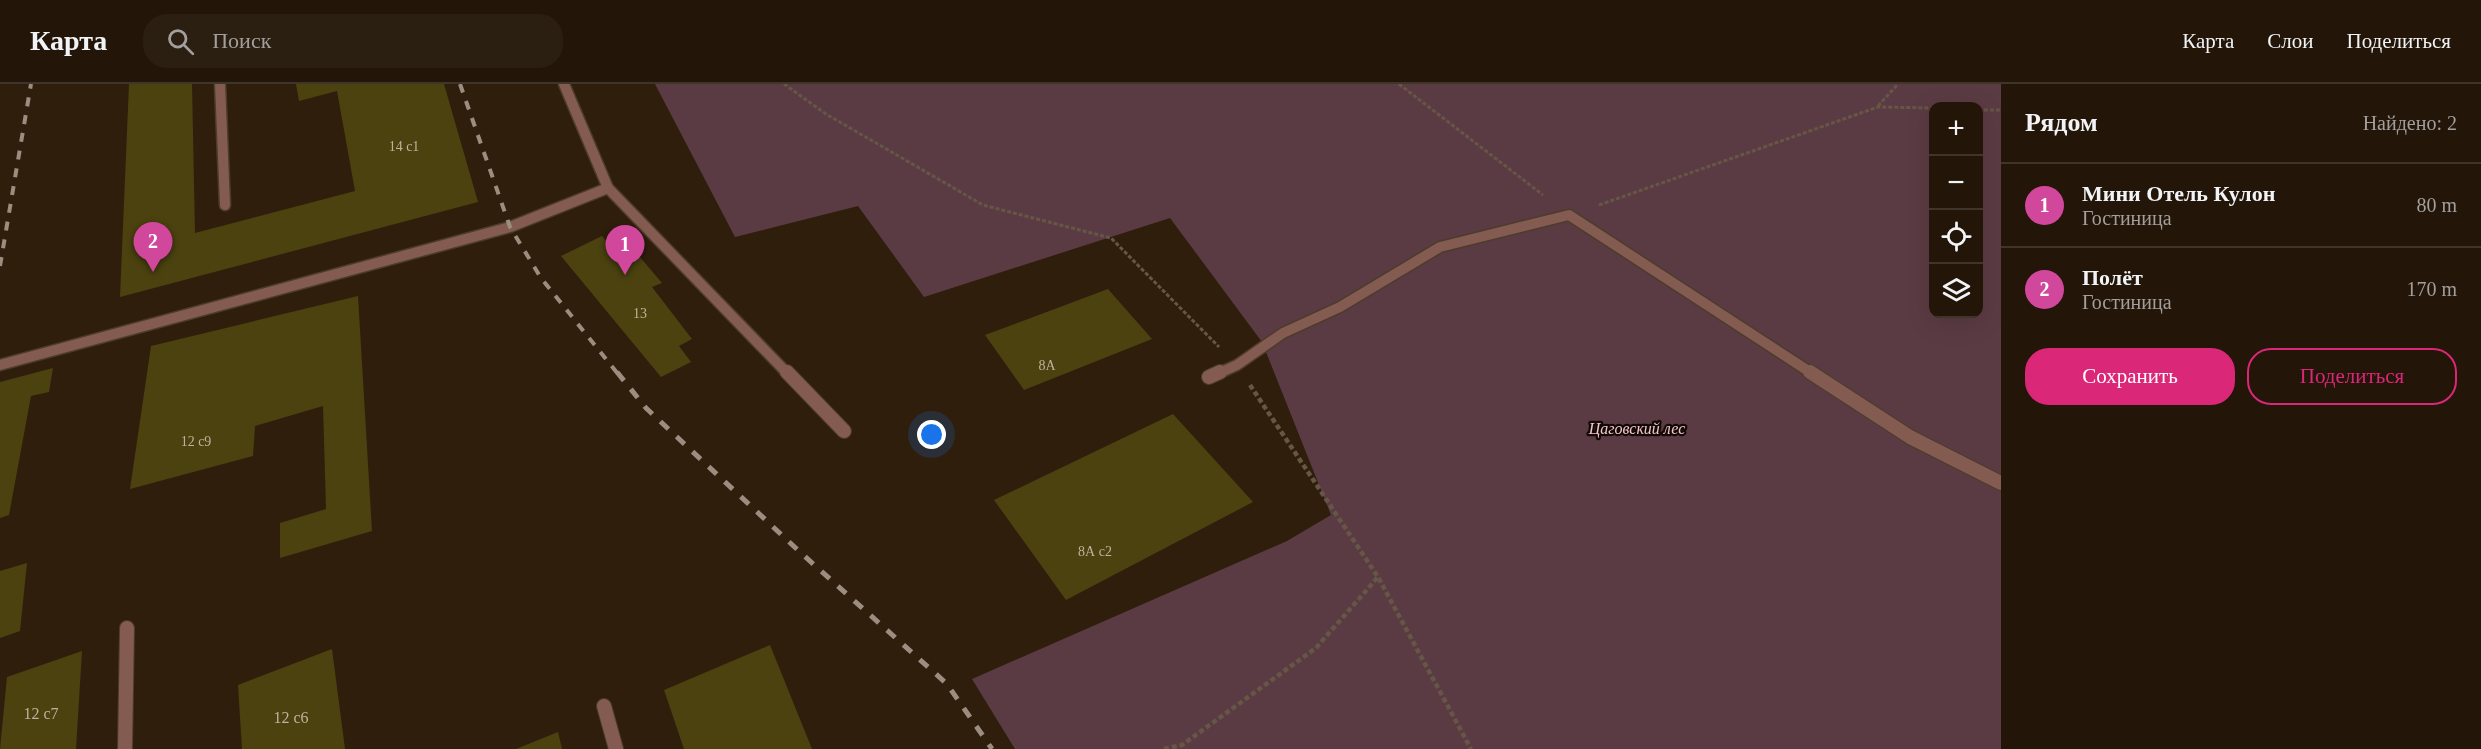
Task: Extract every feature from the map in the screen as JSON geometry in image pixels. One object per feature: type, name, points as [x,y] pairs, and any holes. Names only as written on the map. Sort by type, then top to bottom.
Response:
[{"type":"street","points":[[220,84],[225,205]]},
{"type":"street","points":[[564,84],[608,188],[844,431]]},
{"type":"street","points":[[0,365],[510,227],[608,188]]},
{"type":"street","points":[[1209,377],[1237,365],[1283,333],[1340,307],[1440,248],[1569,215],[1910,437],[2001,483]]},
{"type":"street","points":[[125,749],[128,628]]},
{"type":"street","points":[[604,706],[616,749]]},
{"type":"path","points":[[784,84],[826,114],[983,205],[1111,238],[1237,365],[1378,577],[1471,749]]},
{"type":"path","points":[[1399,84],[1569,215],[1878,107],[1929,108]]},
{"type":"path","points":[[1878,107],[1898,84]]},
{"type":"path","points":[[1983,110],[2001,110]]},
{"type":"path","points":[[1164,749],[1182,746],[1316,648],[1378,577]]},
{"type":"green space","name":"Цаговский лес","points":[[655,84],[2001,84],[2001,749],[1015,749],[972,679],[1287,541],[1331,515],[1262,342],[1170,218],[924,297],[858,206],[735,237]]},
{"type":"building","points":[[129,84],[192,84],[195,233],[355,191],[337,91],[299,101],[296,84],[444,84],[478,202],[120,297]]},
{"type":"building","points":[[602,236],[607,242],[623,237],[662,283],[652,287],[692,339],[679,346],[691,362],[661,377],[561,256]]},
{"type":"building","points":[[1108,289],[1152,339],[1024,390],[985,335]]},
{"type":"building","points":[[358,296],[372,531],[280,558],[280,523],[326,509],[323,406],[255,426],[253,456],[130,489],[151,346]]},
{"type":"building","points":[[53,368],[49,392],[31,396],[9,515],[0,518],[0,382]]},
{"type":"building","points":[[1173,414],[1253,502],[1066,600],[994,500]]},
{"type":"building","points":[[27,563],[20,631],[0,638],[0,571]]},
{"type":"building","points":[[770,645],[812,749],[684,749],[664,690]]},
{"type":"building","points":[[332,649],[345,749],[242,749],[238,685]]},
{"type":"building","points":[[82,651],[76,749],[0,749],[7,677]]},
{"type":"building","points":[[558,732],[562,749],[516,749]]},
{"type":"railway","points":[[0,266],[31,84]]},
{"type":"railway","points":[[460,84],[510,227],[541,278],[618,374]]},
{"type":"railway","points":[[617,372],[646,408],[801,553],[947,684],[992,749]]},
{"type":"place","name":"Полёт","points":[[153,272]]},
{"type":"place","name":"Мини Отель Кулон","points":[[625,275]]}]
